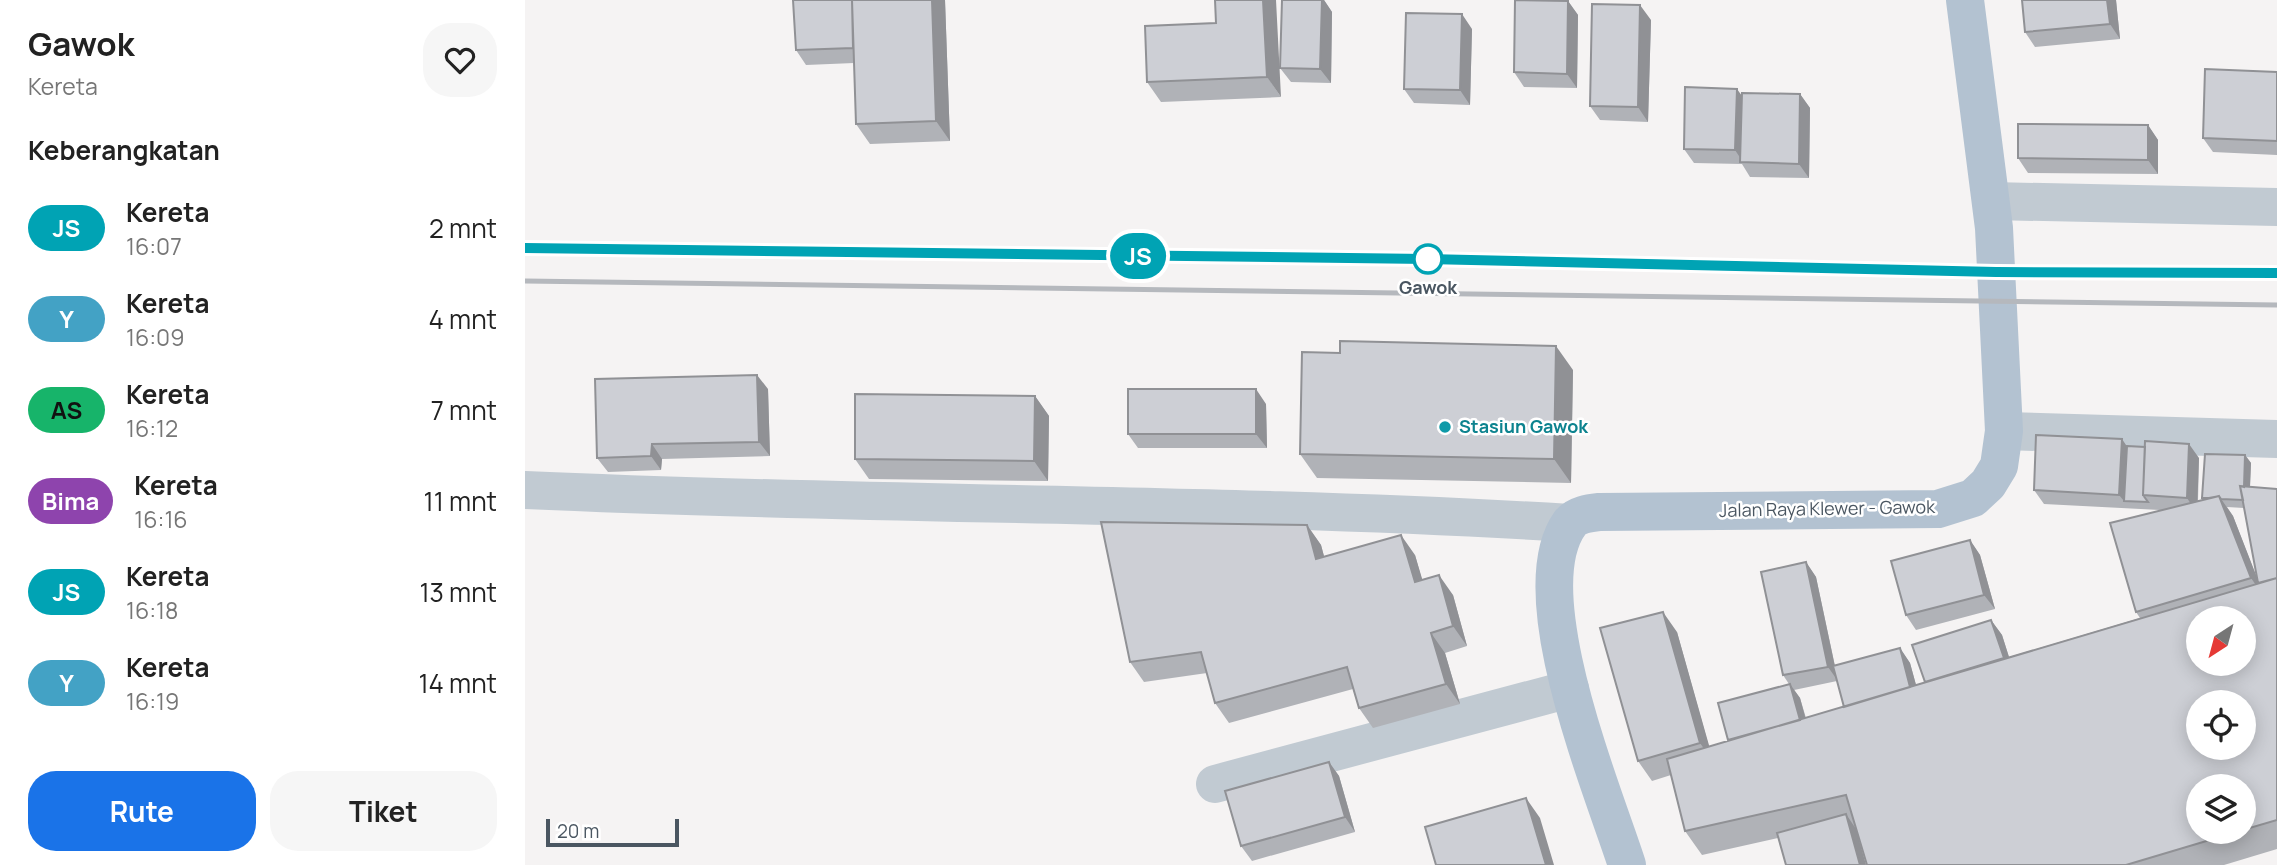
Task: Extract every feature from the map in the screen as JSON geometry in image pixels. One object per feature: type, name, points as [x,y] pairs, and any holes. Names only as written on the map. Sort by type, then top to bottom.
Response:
[{"type":"main road","name":"Jalan Raya Klewer - Gawok","points":[[1570,523],[1582,515],[1599,512],[1947,507],[1973,498],[1987,484],[1999,466],[2004,431],[1991,201],[1965,0]]},
{"type":"main road","points":[[1570,523],[1558,552],[1554,582],[1557,635],[1570,689],[1627,865]]},
{"type":"street","points":[[1991,201],[2277,207]]},
{"type":"street","points":[[2004,431],[2277,439]]},
{"type":"street","points":[[525,490],[729,499],[1365,513],[1570,523]]},
{"type":"street","points":[[1215,784],[1570,689]]},
{"type":"building","points":[[793,0],[852,0],[853,48],[796,50]]},
{"type":"building","points":[[852,0],[932,0],[936,121],[856,124]]},
{"type":"building","points":[[1215,0],[1263,0],[1267,77],[1147,82],[1145,26],[1216,23]]},
{"type":"building","points":[[1282,0],[1322,0],[1320,69],[1280,68]]},
{"type":"building","points":[[1515,0],[1568,1],[1567,74],[1514,72]]},
{"type":"building","points":[[2022,0],[2107,0],[2110,24],[2025,32]]},
{"type":"building","points":[[1592,4],[1640,5],[1638,107],[1590,106]]},
{"type":"building","points":[[1406,13],[1462,14],[1460,90],[1404,89]]},
{"type":"building","points":[[2205,69],[2277,72],[2277,141],[2203,138]]},
{"type":"building","points":[[1685,87],[1737,89],[1735,150],[1684,149]]},
{"type":"building","points":[[1742,93],[1800,94],[1799,164],[1740,162]]},
{"type":"building","points":[[2018,124],[2148,125],[2148,160],[2018,158]]},
{"type":"building","name":"Stasiun Gawok","points":[[1340,341],[1556,346],[1554,459],[1300,454],[1302,352],[1340,353]]},
{"type":"building","points":[[757,375],[759,442],[652,444],[651,456],[597,458],[595,379]]},
{"type":"building","points":[[1128,389],[1256,389],[1256,434],[1128,434]]},
{"type":"building","points":[[855,394],[1035,396],[1034,461],[855,459]]},
{"type":"building","points":[[2036,435],[2122,439],[2119,495],[2034,490]]},
{"type":"building","points":[[2145,441],[2189,444],[2187,498],[2143,495]]},
{"type":"building","points":[[2127,446],[2145,447],[2143,495],[2148,502],[2124,501]]},
{"type":"building","points":[[2205,454],[2245,455],[2244,487],[2240,486],[2243,500],[2221,499],[2219,496],[2202,498]]},
{"type":"building","points":[[2240,486],[2277,489],[2277,578],[2258,583]]},
{"type":"building","points":[[2219,496],[2251,578],[2136,612],[2110,523]]},
{"type":"building","points":[[1101,522],[1307,525],[1316,559],[1401,535],[1415,582],[1439,575],[1453,626],[1431,633],[1446,684],[1359,708],[1347,667],[1215,703],[1201,652],[1130,662]]},
{"type":"building","points":[[1970,540],[1984,595],[1906,615],[1891,561]]},
{"type":"building","points":[[1806,562],[1828,667],[1783,675],[1761,572]]},
{"type":"building","points":[[2277,578],[2277,820],[2256,826],[2256,774],[2186,774],[2186,844],[2196,844],[2126,865],[1867,865],[1846,795],[1685,831],[1667,759]]},
{"type":"building","points":[[1663,612],[1700,743],[1638,761],[1600,628]]},
{"type":"building","points":[[1991,620],[2004,658],[1925,682],[1912,645]]},
{"type":"building","points":[[1900,648],[1910,687],[1844,707],[1833,666]]},
{"type":"building","points":[[1790,684],[1800,720],[1728,740],[1718,703]]},
{"type":"building","points":[[1329,762],[1345,817],[1241,846],[1225,791]]},
{"type":"building","points":[[1526,798],[1546,865],[1436,865],[1425,827]]},
{"type":"building","points":[[1846,814],[1860,865],[1786,865],[1777,833]]},
{"type":"railway","points":[[525,248],[1427,259],[1996,272],[2277,273]]},
{"type":"railway","points":[[525,281],[2277,305]]},
{"type":"train","name":"JS","points":[[525,248],[1427,259],[1996,272],[2277,273]]},
{"type":"place","name":"Gawok","points":[[1428,259]]},
{"type":"place","name":"Stasiun Gawok","points":[[1445,427]]}]
